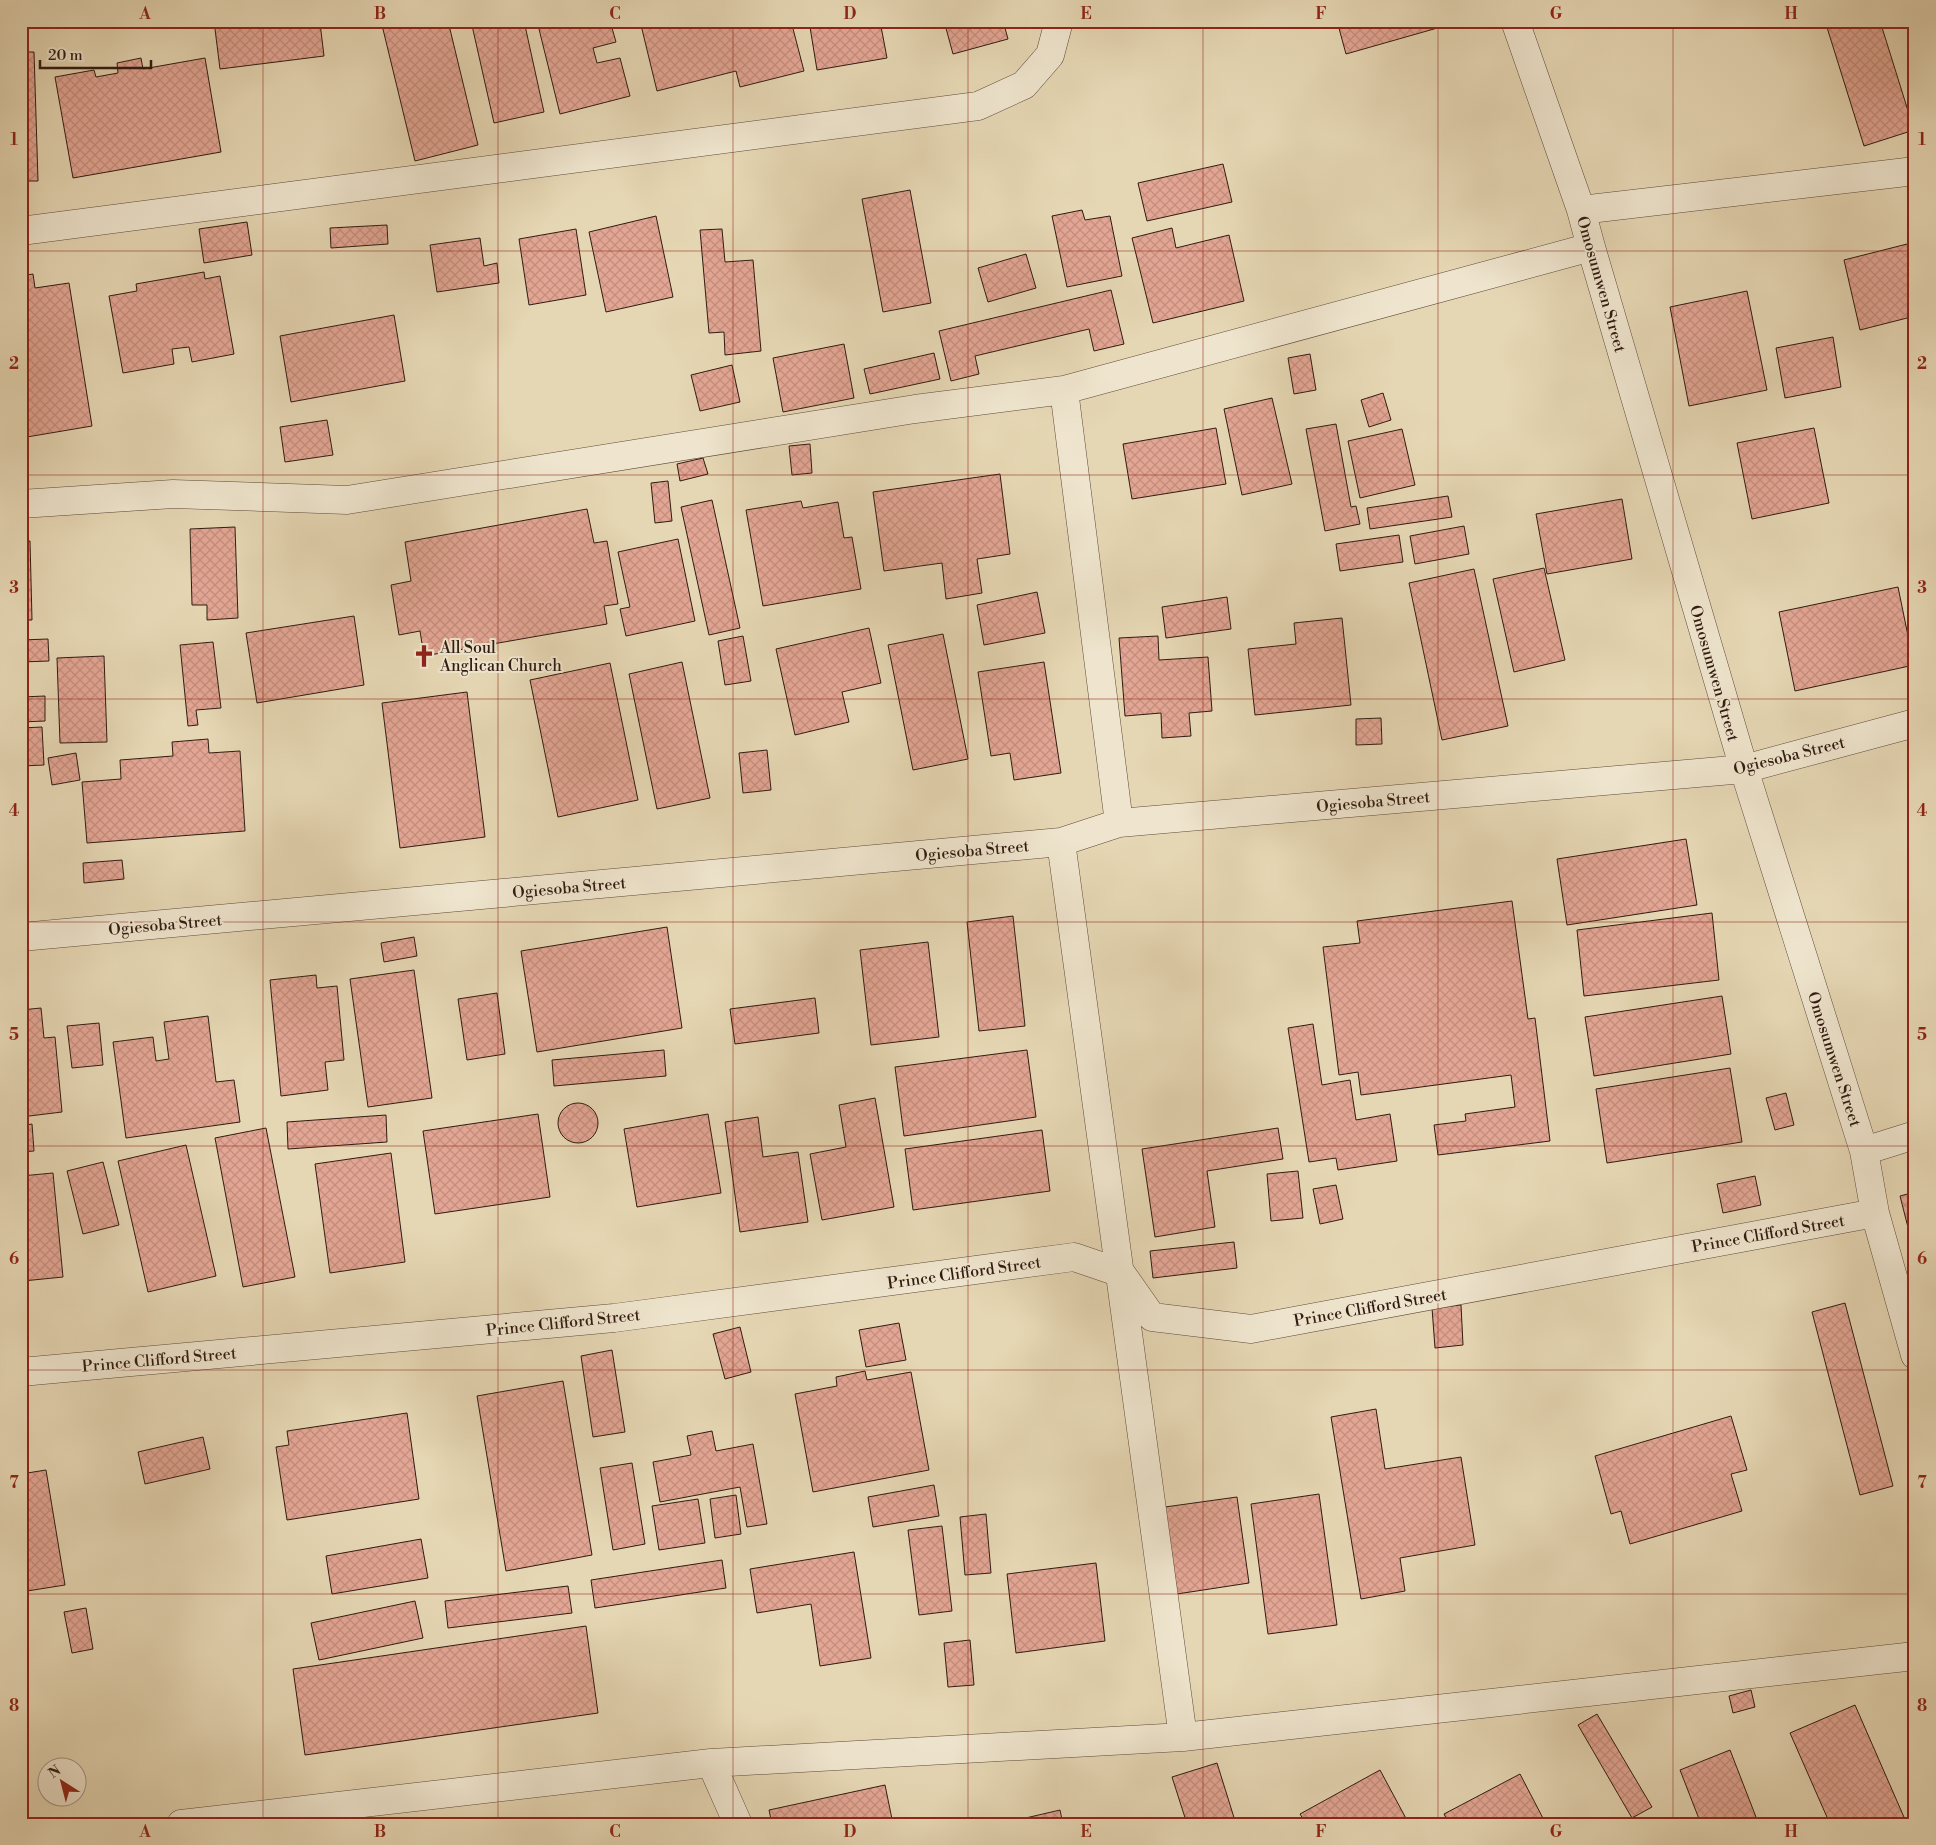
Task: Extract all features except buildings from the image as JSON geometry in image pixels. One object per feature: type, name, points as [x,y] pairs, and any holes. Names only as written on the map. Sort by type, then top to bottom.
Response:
[{"type":"street","points":[[21,230],[978,106],[1024,85],[1050,55],[1059,21]]},
{"type":"street","name":"Omosumwen Street","points":[[1515,21],[1581,210],[1744,769],[1864,1151],[1875,1213],[1915,1355]]},
{"type":"street","points":[[1581,210],[1915,171]]},
{"type":"street","points":[[21,504],[173,494],[347,500],[905,410],[1064,390],[1591,247]]},
{"type":"street","points":[[1064,390],[1119,824]]},
{"type":"street","name":"Ogiesoba Street","points":[[21,937],[1061,842],[1119,824],[1744,769],[1915,723]]},
{"type":"street","points":[[1061,842],[1184,1737]]},
{"type":"street","points":[[1864,1151],[1915,1135]]},
{"type":"street","name":"Prince Clifford Street","points":[[21,1372],[614,1318],[1074,1257],[1121,1273],[1152,1317],[1251,1329],[1875,1213]]},
{"type":"street","points":[[181,1824],[711,1763],[1184,1737],[1915,1656]]},
{"type":"street","points":[[711,1763],[738,1824]]},
{"type":"place","name":"All Soul Anglican Church","points":[[424,656]]}]
